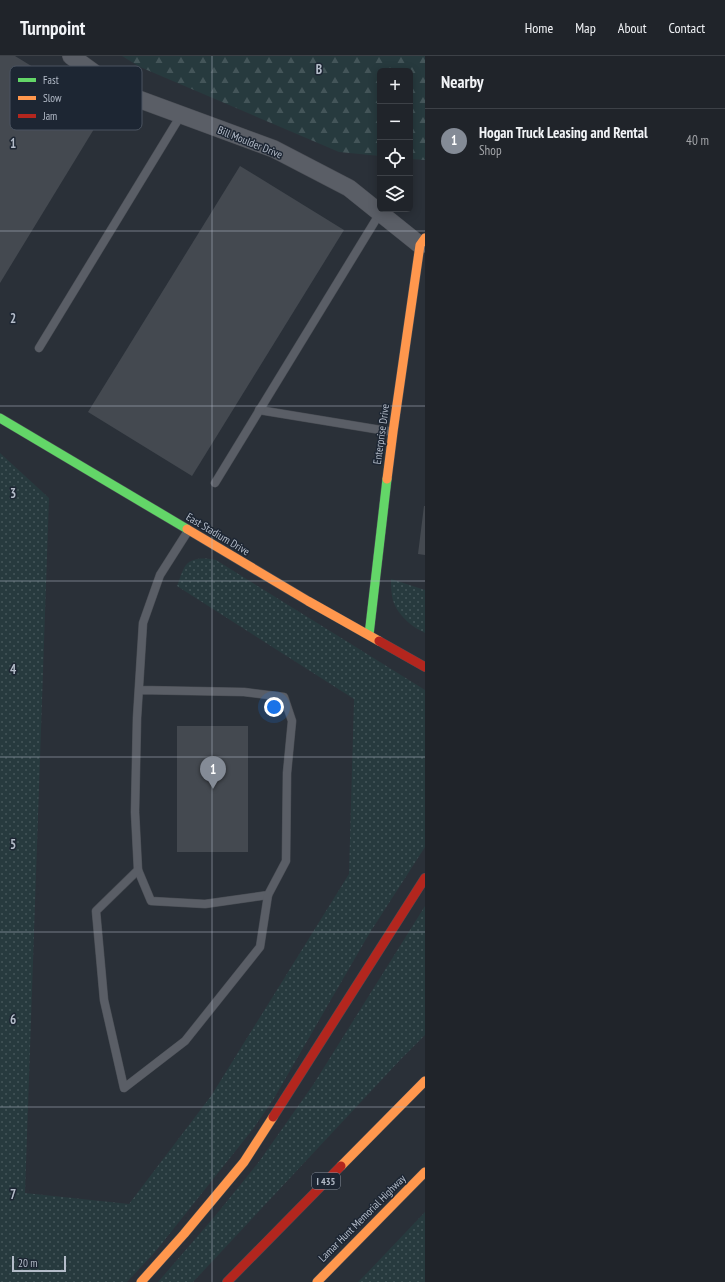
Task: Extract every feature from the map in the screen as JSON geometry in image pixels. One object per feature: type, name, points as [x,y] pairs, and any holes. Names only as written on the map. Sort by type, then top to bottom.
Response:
[{"type":"main road","name":"Enterprise Drive","points":[[369,635],[393,432],[423,244]]},
{"type":"main road","name":"East Stadium Drive","points":[[0,418],[308,601],[425,667]]},
{"type":"main road","points":[[141,1282],[184,1234],[244,1162],[425,878]]},
{"type":"main road","name":"I 435","points":[[228,1282],[425,1081]]},
{"type":"main road","name":"Lamar Hunt Memorial Highway","points":[[317,1282],[425,1172]]},
{"type":"street","name":"Bill Moulder Drive","points":[[71,56],[85,66]]},
{"type":"street","name":"Bill Moulder Drive","points":[[142,100],[274,149],[349,188],[380,213],[423,244]]},
{"type":"lane","points":[[39,348],[181,115]]},
{"type":"lane","points":[[215,483],[380,213]]},
{"type":"lane","points":[[259,410],[393,432]]},
{"type":"lane","points":[[188,530],[160,575],[143,623],[137,718],[135,812],[138,870],[151,901],[204,904],[268,895]]},
{"type":"lane","points":[[138,870],[96,911],[104,1000],[124,1088],[185,1041],[260,947],[268,895],[286,862],[287,773],[292,721],[284,697],[244,692],[139,690]]},
{"type":"green space","points":[[122,56],[425,56],[425,160],[413,159],[413,68],[377,68],[377,156],[339,152],[142,68],[142,66],[138,66]]},
{"type":"green space","points":[[0,453],[49,498],[25,1193],[129,1204],[211,1096],[349,874],[354,699],[177,586],[186,565],[196,559],[216,560],[425,690],[425,847],[369,934],[273,1100],[253,1129],[155,1252],[127,1282],[0,1282]]},
{"type":"green space","points":[[391,579],[425,590],[425,633],[409,623],[396,608],[392,596]]},
{"type":"green space","points":[[425,906],[425,1035],[193,1282],[158,1282],[258,1163],[313,1085]]},
{"type":"green space","points":[[425,1212],[425,1282],[358,1282],[367,1273]]},
{"type":"building","points":[[0,56],[15,56],[31,66],[10,66],[10,130],[93,130],[0,283]]},
{"type":"building","points":[[240,166],[344,230],[192,476],[88,412]]},
{"type":"building","points":[[425,506],[425,555],[418,554]]},
{"type":"building","points":[[177,726],[248,726],[248,852],[177,852]]},
{"type":"traffic: fast","points":[[0,418],[187,529]]},
{"type":"traffic: fast","points":[[369,635],[387,479]]},
{"type":"traffic: slow","points":[[387,479],[420,245],[425,238]]},
{"type":"traffic: slow","points":[[187,529],[308,601],[379,641]]},
{"type":"traffic: slow","points":[[341,1166],[425,1081]]},
{"type":"traffic: slow","points":[[141,1282],[184,1234],[244,1162],[273,1117]]},
{"type":"traffic: slow","points":[[317,1282],[425,1172]]},
{"type":"traffic: jam","points":[[379,641],[425,667]]},
{"type":"traffic: jam","points":[[273,1117],[425,878]]},
{"type":"traffic: jam","points":[[227,1282],[341,1166]]},
{"type":"place","name":"Hogan Truck Leasing and Rental","points":[[213,789]]}]
